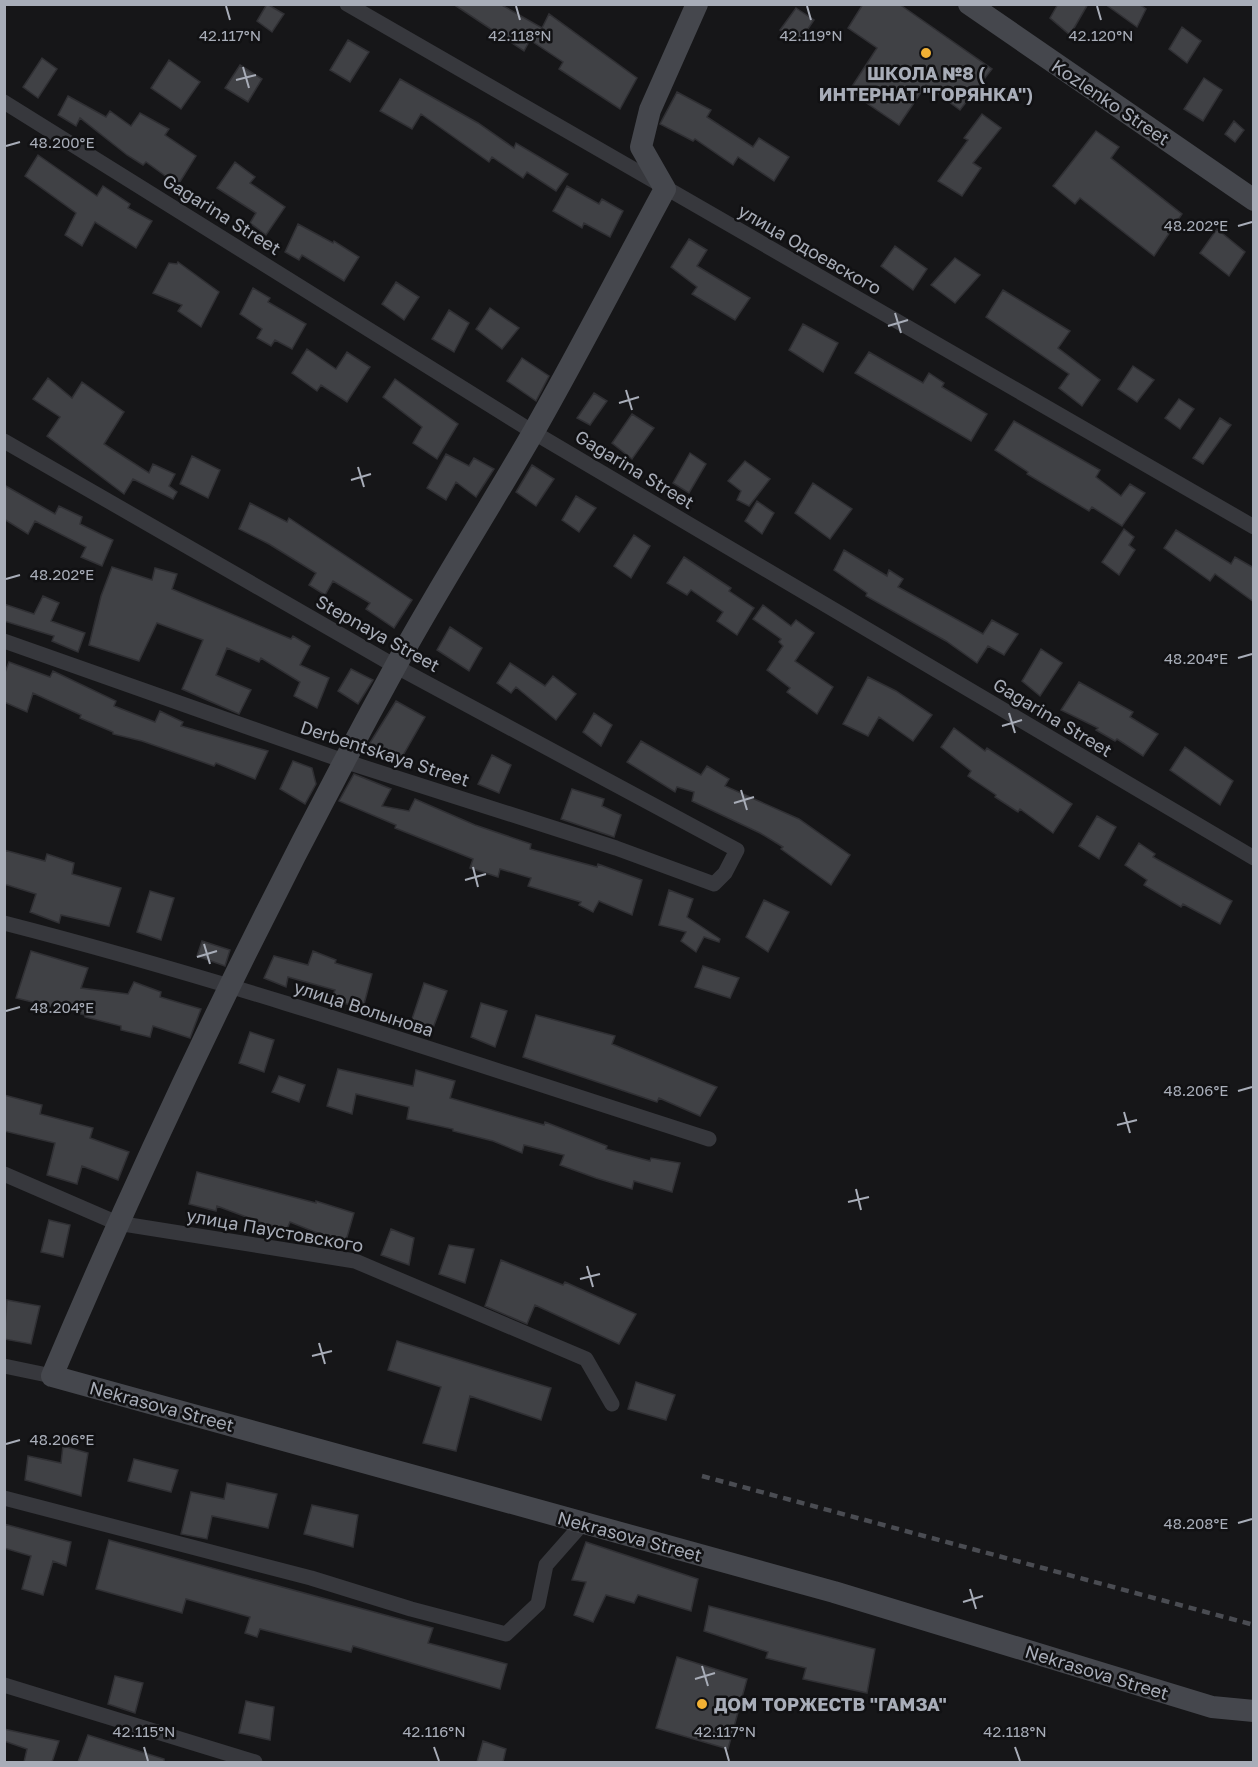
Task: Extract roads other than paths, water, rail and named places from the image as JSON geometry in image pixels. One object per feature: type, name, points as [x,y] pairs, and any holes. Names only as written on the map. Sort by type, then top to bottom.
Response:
[{"type":"street","name":"улица Одоевского","points":[[347,4],[1254,527]]},
{"type":"street","points":[[52,1376],[117,1223],[229,985],[344,761],[471,533],[534,432],[665,189],[641,147],[650,110],[697,4]]},
{"type":"street","name":"Kozlenko Street","points":[[969,4],[1254,200]]},
{"type":"street","name":"Gagarina Street","points":[[4,102],[534,432],[1254,858]]},
{"type":"street","name":"Stepnaya Street","points":[[4,441],[395,666],[737,849]]},
{"type":"street","name":"Derbentskaya Street","points":[[4,641],[344,761],[616,848],[714,884],[725,873],[737,849]]},
{"type":"street","name":"улица Волынова","points":[[4,923],[135,956],[709,1138]]},
{"type":"street","name":"улица Паустовского","points":[[4,1174],[117,1223],[355,1260],[586,1359],[612,1404]]},
{"type":"street","name":"Nekrasova Street","points":[[4,1366],[52,1376],[834,1592],[1212,1707],[1254,1711]]},
{"type":"street","points":[[4,1498],[311,1578],[411,1609],[506,1634],[538,1604],[546,1565],[583,1523]]},
{"type":"street","points":[[4,1684],[255,1762]]},
{"type":"railway","points":[[702,1476],[1254,1625]]},
{"type":"place","name":"ШКОЛА №8 ( ИНТЕРНАТ \"ГОРЯНКА\")","points":[[926,53]]},
{"type":"place","name":"ДОМ ТОРЖЕСТВ \"ГАМЗА\"","points":[[702,1704]]}]
